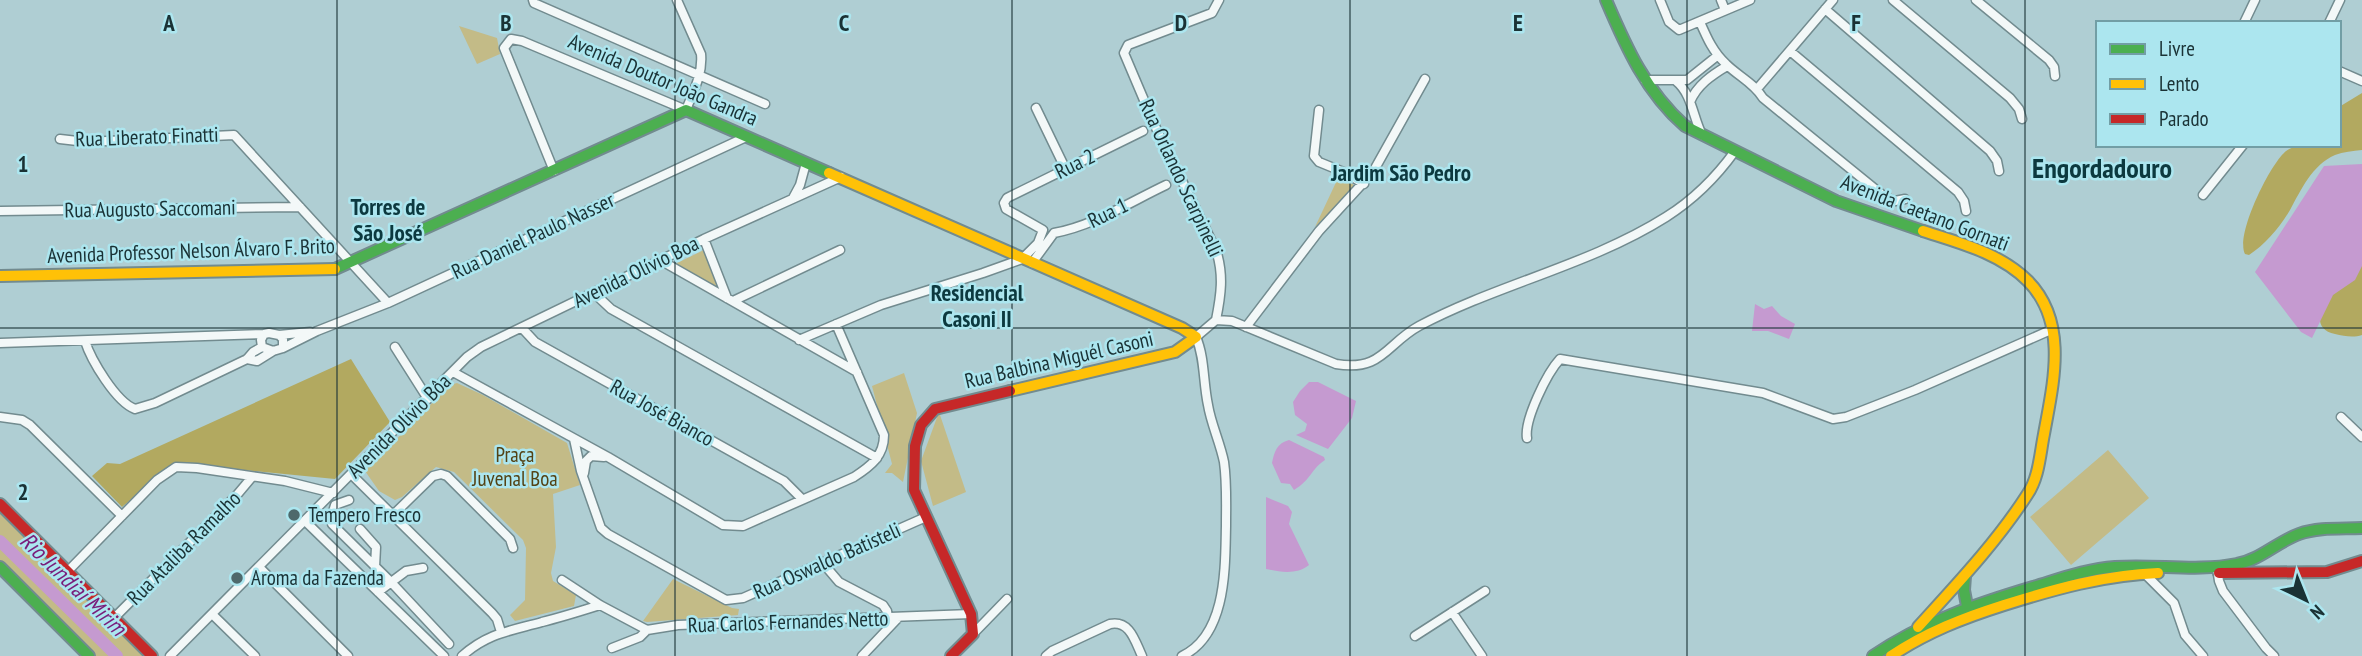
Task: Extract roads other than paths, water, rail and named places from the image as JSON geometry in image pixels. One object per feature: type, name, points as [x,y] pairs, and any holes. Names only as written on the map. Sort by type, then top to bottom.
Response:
[{"type":"street","points":[[677,0],[701,54],[699,76],[686,110]]},
{"type":"street","name":"Rua Orlando Scarpinelli","points":[[1216,320],[1223,281],[1216,250],[1155,126],[1124,53],[1128,45],[1212,13],[1219,0]]},
{"type":"street","name":"Avenida Caetano Gornati","points":[[1606,0],[1644,80],[1655,98],[1672,116],[1702,135],[1836,201],[1977,249],[2006,263],[2029,282],[2043,302],[2053,329],[2056,370],[2038,467],[2029,493],[1922,630]]},
{"type":"street","points":[[1660,0],[1669,22],[1679,30],[1750,0]]},
{"type":"street","points":[[1721,0],[1725,10]]},
{"type":"street","points":[[1758,89],[1833,0]]},
{"type":"street","points":[[1893,0],[2010,98],[2020,109],[2022,119]]},
{"type":"street","points":[[1976,0],[2049,60],[2054,67],[2055,76]]},
{"type":"street","points":[[2245,21],[2255,0]]},
{"type":"street","points":[[2330,21],[2340,0]]},
{"type":"street","points":[[533,2],[765,104]]},
{"type":"street","points":[[1825,9],[1990,151],[1997,161],[1999,171]]},
{"type":"street","points":[[1700,22],[1708,42],[1727,66],[1885,197],[1895,201],[1905,199]]},
{"type":"street","name":"Avenida Doutor João Gandra","points":[[554,171],[504,48],[511,39],[522,41],[841,177],[1196,337]]},
{"type":"street","points":[[1790,51],[1958,192],[1966,211]]},
{"type":"street","points":[[1644,80],[1686,80],[1717,56]]},
{"type":"street","points":[[1690,102],[1694,91],[1727,66]]},
{"type":"street","points":[[2341,72],[2362,81]]},
{"type":"street","points":[[1246,327],[1319,231],[1373,172],[1425,79]]},
{"type":"street","points":[[1676,81],[1688,93],[1695,121],[1702,135]]},
{"type":"street","points":[[1036,108],[1065,169]]},
{"type":"street","name":"Avenida Professor Nelson Álvaro F. Brito","points":[[0,276],[337,269],[686,110]]},
{"type":"street","points":[[1320,110],[1314,156],[1319,162],[1364,184]]},
{"type":"street","name":"Rua 2","points":[[1047,234],[1006,209],[1004,203],[1007,198],[1143,131]]},
{"type":"street","name":"Rua Liberato Finatti","points":[[60,139],[86,142],[234,135],[300,207]]},
{"type":"street","name":"Rua Daniel Paulo Nasser","points":[[247,359],[257,361],[317,331],[388,303],[746,136]]},
{"type":"street","points":[[2203,195],[2240,149]]},
{"type":"street","points":[[1182,656],[1199,643],[1217,614],[1223,593],[1225,558],[1227,481],[1223,457],[1210,417],[1203,384],[1202,350],[1196,337],[1216,320],[1232,321],[1336,364],[1364,364],[1390,350],[1416,327],[1484,296],[1644,231],[1692,198],[1735,150]]},
{"type":"street","points":[[793,198],[806,163]]},
{"type":"street","points":[[793,198],[841,177]]},
{"type":"street","name":"Rua 1","points":[[1047,234],[1084,225],[1166,184]]},
{"type":"street","name":"Avenida Olívio Boa","points":[[481,347],[793,198]]},
{"type":"street","points":[[300,207],[388,303]]},
{"type":"street","name":"Rua Augusto Saccomani","points":[[0,211],[300,207]]},
{"type":"street","points":[[799,340],[881,305],[1027,261],[1047,234]]},
{"type":"street","points":[[704,239],[730,300]]},
{"type":"street","points":[[730,300],[840,250]]},
{"type":"street","points":[[660,260],[857,372]]},
{"type":"street","points":[[594,293],[611,309],[877,458]]},
{"type":"street","points":[[453,372],[723,524],[743,526],[854,477],[870,467],[884,447],[884,435],[836,324]]},
{"type":"street","name":"Rua José Bianco","points":[[522,328],[535,342],[784,481],[802,499]]},
{"type":"street","points":[[1527,438],[1525,428],[1529,414],[1560,359],[1763,393],[1833,419],[1846,417],[1915,390],[2053,329]]},
{"type":"street","name":"Rua Daniel Paulo Nasser","points":[[0,344],[279,335],[317,331]]},
{"type":"street","points":[[262,346],[264,334]]},
{"type":"street","points":[[239,336],[262,346],[278,349],[284,342],[279,335]]},
{"type":"street","name":"Rua Balbina Miguél Casoni","points":[[926,517],[914,489],[913,470],[921,423],[935,409],[1175,352],[1196,337]]},
{"type":"street","name":"Rua Daniel Paulo Nasser","points":[[85,341],[97,366],[125,403],[135,409],[247,359],[262,346]]},
{"type":"street","points":[[395,347],[428,399]]},
{"type":"street","name":"Avenida Olívio Bôa","points":[[170,656],[481,347]]},
{"type":"street","points":[[0,417],[22,420],[30,425],[122,516]]},
{"type":"street","points":[[2341,417],[2362,437]]},
{"type":"street","points":[[574,439],[585,479]]},
{"type":"street","points":[[585,479],[586,461],[591,456],[608,457]]},
{"type":"street","points":[[68,571],[157,480],[176,467],[306,485],[333,493]]},
{"type":"street","points":[[393,515],[433,476],[441,474],[510,539],[513,548]]},
{"type":"street","points":[[352,475],[480,601],[497,619],[501,632]]},
{"type":"street","name":"Rua Ataliba Ramalho","points":[[114,618],[252,477]]},
{"type":"street","name":"Rua Oswaldo Batisteli","points":[[585,479],[597,520],[608,534],[726,600],[743,598],[926,517]]},
{"type":"street","points":[[349,500],[335,505],[332,524],[449,644]]},
{"type":"street","points":[[0,504],[152,656]]},
{"type":"street","points":[[926,517],[971,614],[972,634]]},
{"type":"street","points":[[305,520],[444,656]]},
{"type":"street","points":[[1873,656],[1922,630],[2048,591],[2091,580],[2144,573],[2217,569],[2241,564],[2297,535],[2318,529],[2362,528]]},
{"type":"street","points":[[360,529],[376,545],[375,567]]},
{"type":"street","points":[[2256,558],[2255,566],[2258,572]]},
{"type":"street","points":[[1891,656],[1922,630],[1965,601],[2078,573],[2112,567],[2327,572],[2362,561]]},
{"type":"street","points":[[822,562],[839,582],[883,606],[893,618],[862,656]]},
{"type":"street","points":[[0,567],[89,656]]},
{"type":"street","points":[[259,567],[348,656]]},
{"type":"street","points":[[379,592],[406,571],[423,568]]},
{"type":"street","points":[[2217,569],[2223,591],[2274,656]]},
{"type":"street","points":[[2144,573],[2174,603],[2185,635],[2203,656]]},
{"type":"street","points":[[1965,576],[1965,601]]},
{"type":"street","points":[[562,580],[647,629]]},
{"type":"street","points":[[1415,636],[1485,591]]},
{"type":"street","points":[[1950,593],[1965,601]]},
{"type":"street","points":[[951,656],[1007,599]]},
{"type":"street","points":[[462,656],[485,639],[501,632],[545,622],[600,604]]},
{"type":"street","points":[[1452,612],[1482,656]]},
{"type":"street","points":[[212,614],[255,656]]},
{"type":"street","name":"Rua Carlos Fernandes Netto","points":[[612,648],[640,637],[647,629],[678,625],[971,614]]},
{"type":"street","points":[[1046,656],[1098,629],[1118,622],[1125,625],[1130,632],[1142,656]]},
{"type":"waterway","name":"Rio Jundiaí Mirim","points":[[0,541],[117,656]]},
{"type":"place","name":"Tempero Fresco","points":[[294,515]]},
{"type":"place","name":"Aroma da Fazenda","points":[[237,578]]},
{"type":"district","name":"Engordadouro","points":[[2102,168]]},
{"type":"district","name":"Jardim São Pedro","points":[[1401,173]]},
{"type":"district","name":"Torres de São José","points":[[388,220]]},
{"type":"district","name":"Residencial Casoni II","points":[[977,306]]},
{"type":"park label","name":"Praça Juvenal Boa","points":[[515,467]]}]
